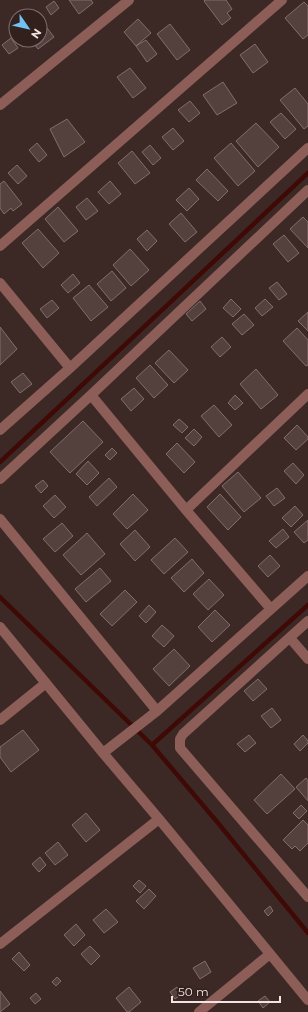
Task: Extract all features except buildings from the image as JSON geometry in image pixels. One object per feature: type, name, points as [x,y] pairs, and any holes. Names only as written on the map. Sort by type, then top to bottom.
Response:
[{"type":"street","points":[[0,105],[129,0]]},
{"type":"street","points":[[0,246],[282,0]]},
{"type":"street","points":[[0,430],[70,368],[308,148]]},
{"type":"street","points":[[0,479],[308,190]]},
{"type":"street","points":[[0,283],[70,368]]},
{"type":"street","points":[[186,510],[308,394]]},
{"type":"street","points":[[91,395],[270,609]]},
{"type":"street","points":[[0,519],[157,711]]},
{"type":"street","points":[[106,751],[157,711],[308,576]]},
{"type":"street","points":[[308,622],[183,734],[180,739],[180,748],[308,896]]},
{"type":"street","points":[[0,627],[46,683],[106,751],[159,819],[308,1000]]},
{"type":"street","points":[[290,638],[308,659]]},
{"type":"street","points":[[0,720],[46,683]]},
{"type":"street","points":[[0,944],[159,819]]},
{"type":"street","points":[[199,1012],[270,954]]},
{"type":"waterway","points":[[0,462],[308,173]]},
{"type":"waterway","points":[[0,597],[152,745],[308,933]]},
{"type":"waterway","points":[[152,745],[308,605]]}]
